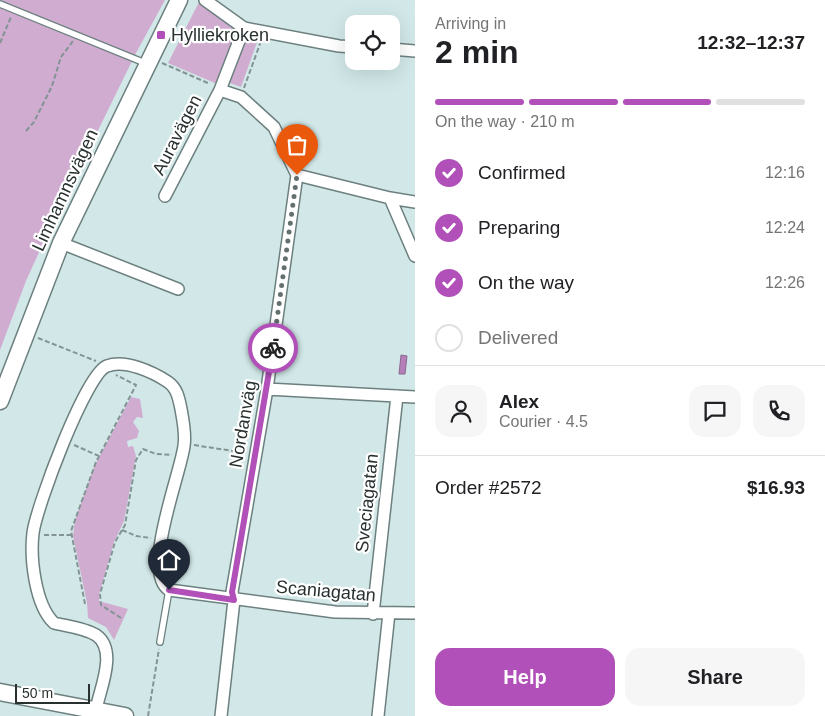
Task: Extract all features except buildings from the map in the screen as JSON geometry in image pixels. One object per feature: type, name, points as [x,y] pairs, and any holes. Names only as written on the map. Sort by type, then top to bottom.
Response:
[{"type":"main road","name":"Limhamnsvägen","points":[[0,401],[61,243],[152,62],[179,0]]},
{"type":"main road","points":[[0,692],[125,716]]},
{"type":"street","points":[[205,0],[244,28],[345,46]]},
{"type":"street","points":[[244,28],[216,88],[241,97],[274,127],[297,175],[390,198],[415,202]]},
{"type":"street","points":[[400,50],[415,51]]},
{"type":"street","name":"Auravägen","points":[[165,196],[216,88]]},
{"type":"street","name":"Nordanväg","points":[[221,716],[234,600],[232,592],[254,455],[267,390],[297,175]]},
{"type":"street","points":[[390,198],[415,256]]},
{"type":"street","points":[[61,243],[178,289]]},
{"type":"street","points":[[96,709],[107,659],[104,644],[95,635],[54,623],[50,619],[35,576],[32,536],[36,516],[77,409],[97,376],[106,366],[121,363],[147,372],[173,387],[180,403],[185,444],[172,489],[158,569],[163,586],[169,590]]},
{"type":"street","points":[[267,390],[415,397]]},
{"type":"street","name":"Sveciagatan","points":[[373,614],[397,396]]},
{"type":"street","name":"Scaniagatan","points":[[169,590],[335,612],[373,614],[415,613]]},
{"type":"street","points":[[378,716],[389,613]]},
{"type":"lane","points":[[0,4],[78,36],[152,62]]},
{"type":"lane","points":[[160,642],[169,590]]},
{"type":"path","points":[[0,43],[13,10]]},
{"type":"path","points":[[241,97],[264,32]]},
{"type":"path","points":[[26,131],[34,122],[52,86],[61,56],[78,36]]},
{"type":"path","points":[[152,62],[216,88]]},
{"type":"path","points":[[31,336],[91,358],[106,366],[125,381],[136,385],[99,456],[73,523],[71,535],[85,604]]},
{"type":"path","points":[[65,441],[99,456]]},
{"type":"path","points":[[185,444],[254,455]]},
{"type":"path","points":[[121,618],[101,605],[100,594],[115,542],[122,530],[136,460],[143,449],[156,454],[169,454],[182,458]]},
{"type":"path","points":[[122,530],[136,536],[162,541]]},
{"type":"path","points":[[32,536],[71,535]]},
{"type":"path","points":[[148,716],[160,642]]},
{"type":"shaded area","points":[[0,0],[165,0],[136,53],[51,226],[26,281],[0,350]]},
{"type":"shaded area","points":[[199,2],[239,30],[217,84],[168,63]]},
{"type":"shaded area","points":[[245,32],[259,37],[241,87],[227,82]]},
{"type":"shaded area","points":[[401,355],[407,356],[405,374],[399,374]]},
{"type":"shaded area","points":[[131,397],[140,399],[143,418],[137,417],[133,422],[139,431],[137,438],[127,441],[128,447],[133,446],[136,456],[124,521],[114,542],[99,595],[99,601],[128,609],[114,640],[106,627],[88,618],[87,603],[73,536],[75,520],[94,467]]},
{"type":"way so far","points":[[273,348],[297,175]]},
{"type":"place","name":"Hylliekroken","points":[[161,35]]},
{"type":"route","points":[[169,590],[234,600],[232,592],[273,348]]}]
